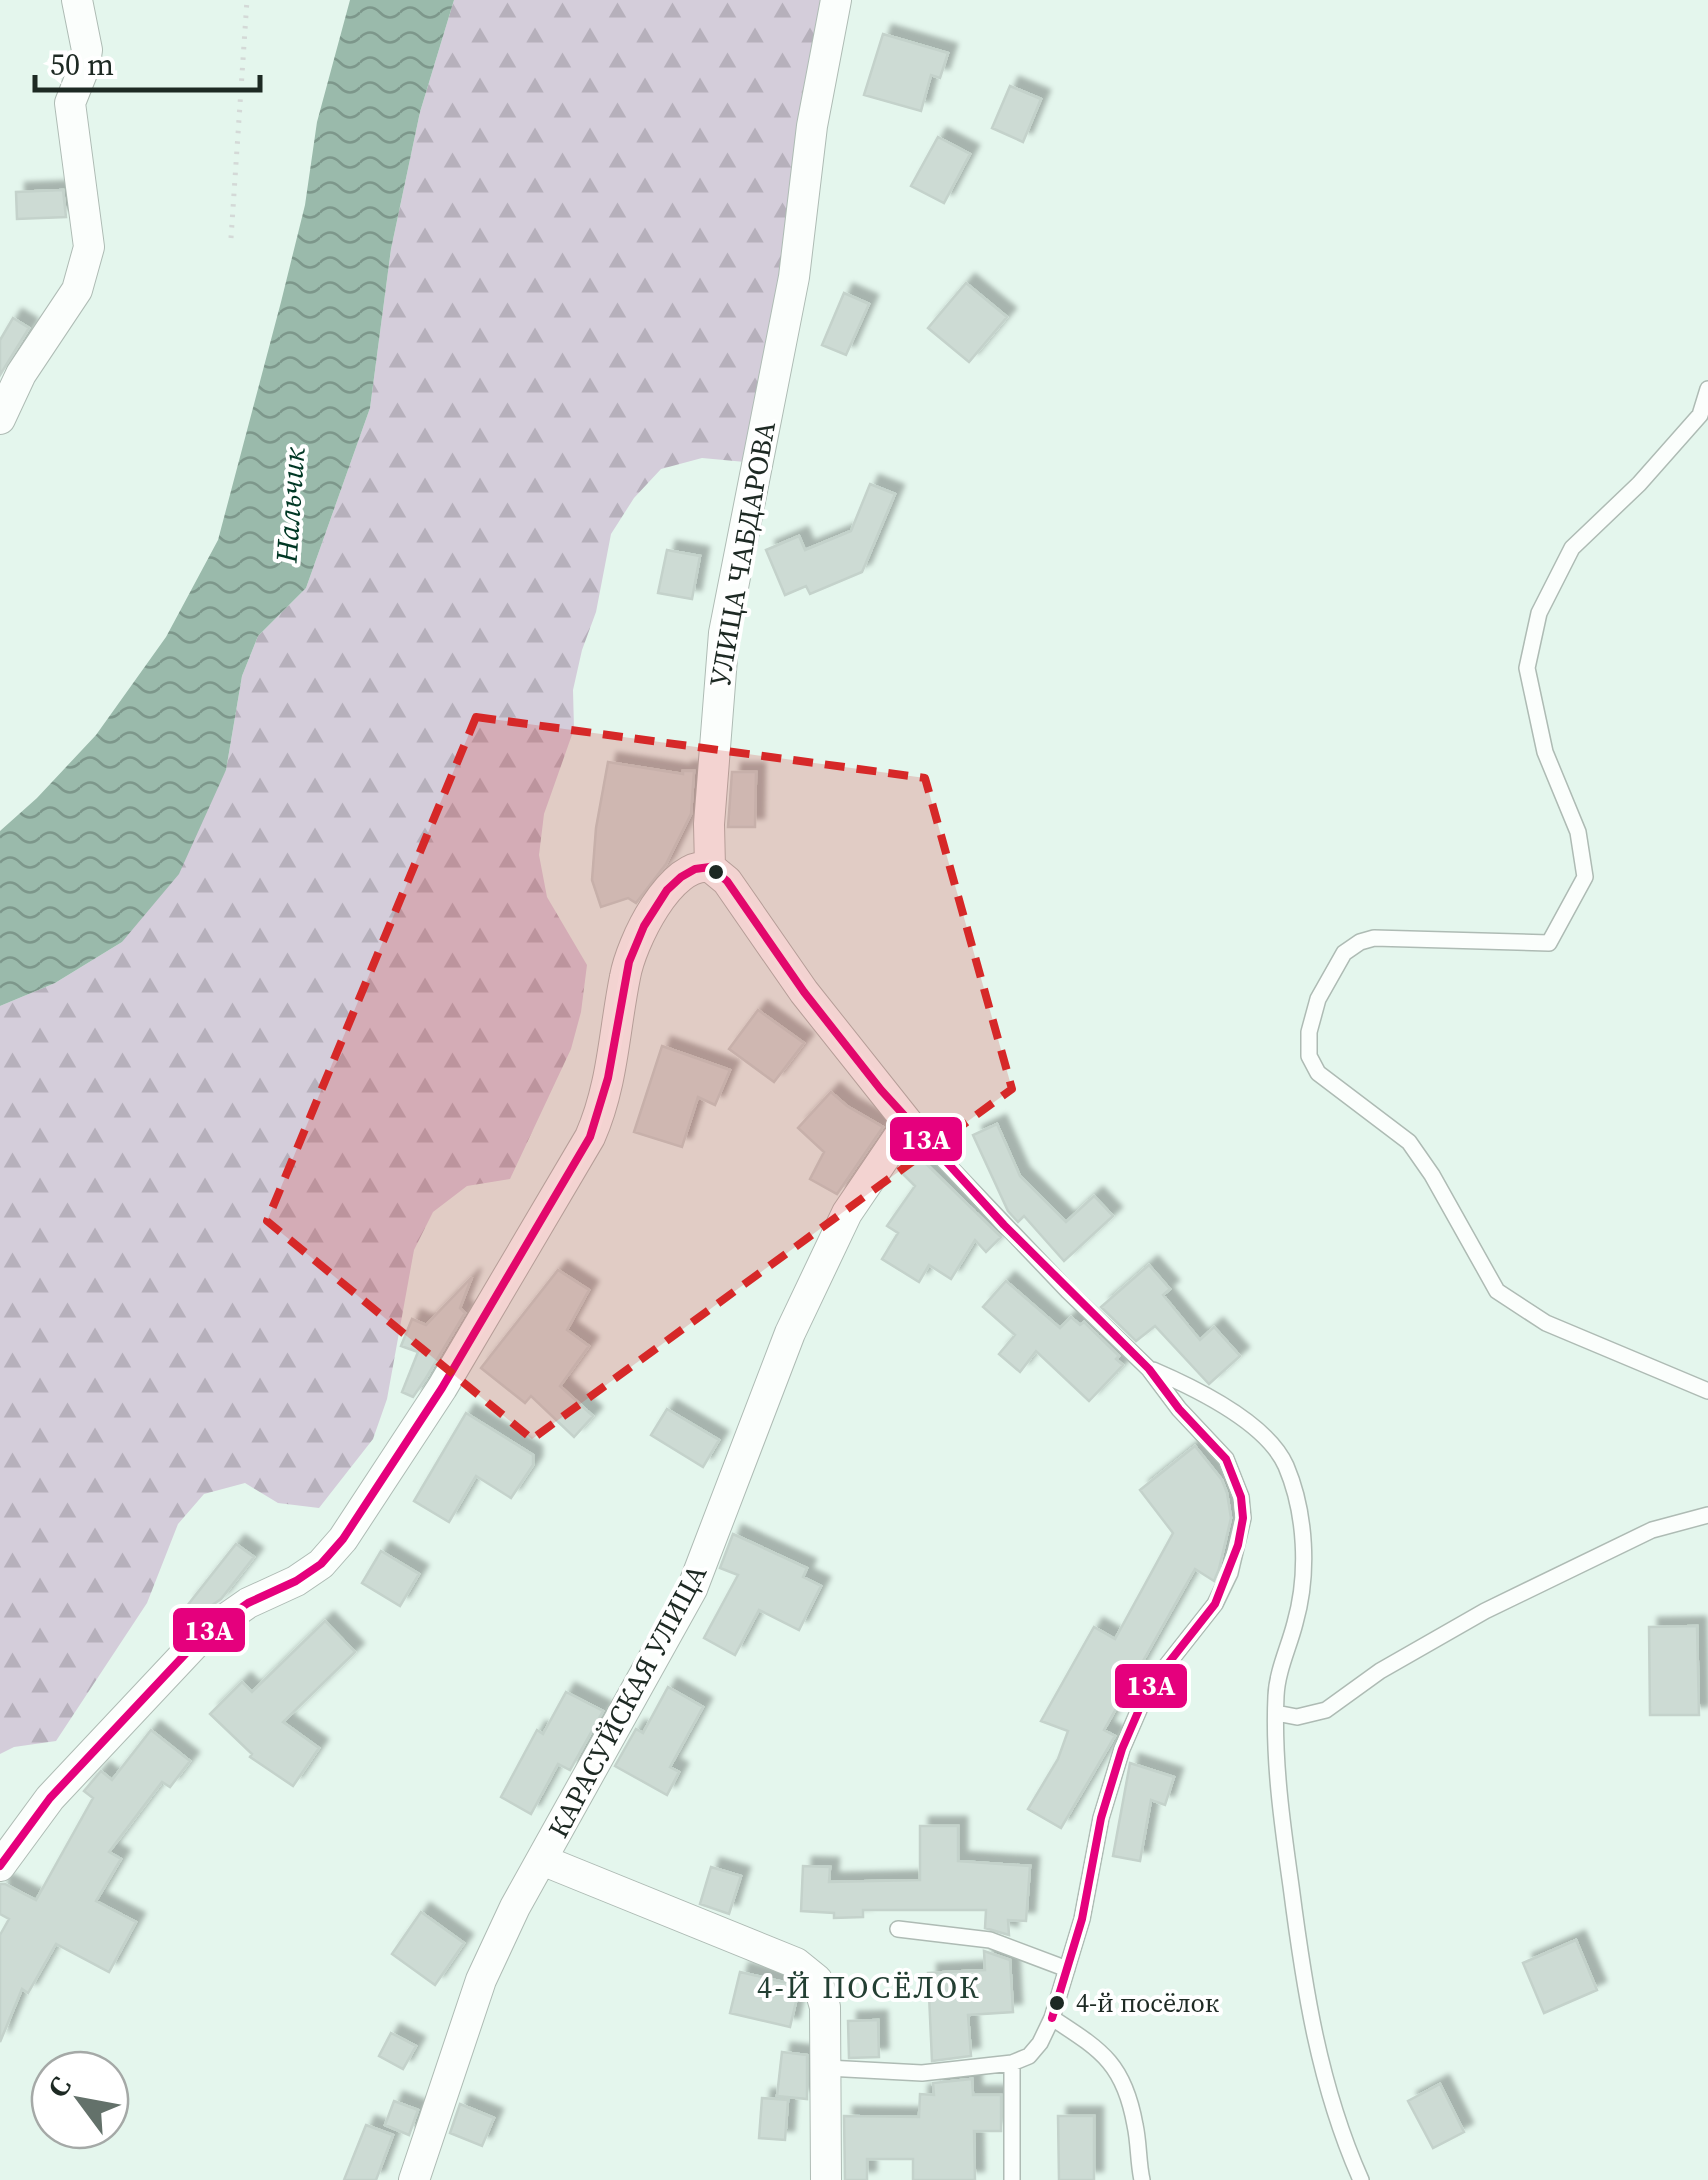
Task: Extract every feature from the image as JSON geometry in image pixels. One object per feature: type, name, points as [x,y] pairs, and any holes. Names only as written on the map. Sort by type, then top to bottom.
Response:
[{"type":"street","points":[[0,419],[21,374],[77,290],[89,246],[70,103],[87,50],[78,0]]},
{"type":"street","name":"УЛИЦА ЧАБДАРОВА","points":[[710,867],[709,824],[724,634],[794,277],[812,126],[836,0]]},
{"type":"street","points":[[0,1866],[50,1798],[205,1633],[248,1603],[321,1564],[343,1539],[442,1388],[590,1137],[607,1088],[625,974],[656,908],[680,875],[700,865],[710,867],[727,881],[804,992],[908,1122]]},
{"type":"street","name":"КАРАСУЙСКАЯ УЛИЦА","points":[[414,2180],[481,1980],[542,1860],[692,1589],[790,1333],[848,1214],[908,1122]]},
{"type":"street","points":[[542,1860],[796,1962],[817,1980],[823,1992],[827,2068],[826,2180]]},
{"type":"lane","points":[[1708,388],[1700,415],[1639,484],[1572,548],[1539,613],[1527,668],[1546,752],[1578,832],[1585,877],[1549,942],[1374,938],[1360,942],[1344,953],[1318,999],[1309,1032],[1309,1056],[1318,1073],[1409,1142],[1498,1291],[1546,1323],[1708,1392]]},
{"type":"lane","points":[[827,2068],[922,2073],[1012,2062],[1029,2056],[1040,2043],[1052,2018],[1082,1920],[1101,1818],[1122,1749],[1148,1689],[1215,1604],[1230,1573],[1244,1518],[1242,1497],[1226,1459],[1179,1409],[1149,1369],[1068,1291],[908,1122]]},
{"type":"lane","points":[[1149,1369],[1183,1383],[1257,1430],[1276,1450],[1296,1496],[1303,1568],[1299,1608],[1276,1692],[1279,1788],[1305,1996],[1324,2078],[1362,2180]]},
{"type":"lane","points":[[1276,1714],[1298,1716],[1326,1710],[1380,1671],[1485,1611],[1652,1530],[1708,1516]]},
{"type":"lane","points":[[898,1929],[990,1940],[1067,1968]]},
{"type":"lane","points":[[1052,2018],[1100,2048],[1122,2078],[1136,2126],[1142,2180]]},
{"type":"lane","points":[[1012,2062],[1012,2180]]},
{"type":"path","points":[[231,238],[247,0]]},
{"type":"highlighted area","points":[[476,717],[925,778],[1012,1089],[532,1439],[267,1221]]},
{"type":"green space","points":[[454,0],[836,0],[756,463],[702,458],[661,469],[634,498],[611,534],[596,612],[573,690],[574,729],[544,814],[539,855],[547,897],[587,965],[581,1012],[571,1049],[510,1179],[467,1186],[433,1212],[414,1250],[387,1399],[373,1439],[319,1508],[278,1503],[245,1483],[204,1494],[178,1524],[147,1603],[56,1741],[14,1747],[0,1754],[0,1006],[55,983],[122,942],[226,770],[242,676],[258,636],[306,588],[370,408],[391,249],[420,112]]},
{"type":"water","name":"Нальчик","points":[[350,0],[454,0],[420,112],[391,249],[370,408],[306,588],[258,636],[242,676],[226,770],[179,874],[122,942],[55,983],[0,1006],[0,831],[96,735],[166,637],[218,540],[305,205],[317,122]]},
{"type":"building","points":[[883,34],[948,53],[940,78],[931,75],[921,111],[864,95]]},
{"type":"building","points":[[1010,86],[1041,99],[1023,142],[992,128]]},
{"type":"building","points":[[938,137],[970,154],[944,203],[911,186]]},
{"type":"building","points":[[63,190],[66,217],[17,219],[16,192]]},
{"type":"building","points":[[966,283],[1007,317],[969,362],[928,328]]},
{"type":"building","points":[[844,293],[869,304],[846,355],[822,345]]},
{"type":"building","points":[[13,318],[29,328],[0,375],[0,340]]},
{"type":"building","points":[[870,484],[895,494],[862,572],[810,594],[806,586],[785,595],[766,550],[799,536],[805,550],[851,531]]},
{"type":"building","points":[[667,550],[700,556],[692,599],[658,593]]},
{"type":"building","points":[[608,762],[683,774],[694,771],[691,814],[666,864],[636,903],[628,898],[601,907],[592,880],[596,828]]},
{"type":"building","points":[[732,772],[756,772],[755,827],[728,827]]},
{"type":"building","points":[[758,1010],[804,1043],[774,1082],[729,1049]]},
{"type":"building","points":[[662,1046],[730,1070],[715,1105],[698,1097],[682,1147],[634,1132]]},
{"type":"building","points":[[831,1092],[883,1127],[837,1194],[810,1179],[824,1152],[798,1128]]},
{"type":"building","points":[[997,1124],[1020,1176],[1066,1222],[1094,1196],[1113,1216],[1064,1261],[1024,1216],[1018,1222],[1008,1211],[973,1135]]},
{"type":"building","points":[[912,1150],[1001,1237],[986,1252],[975,1240],[951,1279],[929,1265],[919,1282],[882,1259],[898,1233],[887,1226],[915,1186],[899,1170]]},
{"type":"building","points":[[1149,1265],[1170,1289],[1163,1295],[1200,1340],[1214,1327],[1240,1356],[1209,1384],[1155,1326],[1136,1341],[1101,1307]]},
{"type":"building","points":[[558,1270],[589,1290],[567,1330],[589,1346],[560,1386],[593,1416],[574,1437],[531,1396],[525,1403],[481,1368]]},
{"type":"building","points":[[472,1277],[460,1308],[465,1313],[426,1378],[413,1397],[402,1392],[418,1352],[401,1346],[412,1319],[426,1325]]},
{"type":"building","points":[[1006,1281],[1060,1328],[1071,1317],[1080,1325],[1084,1322],[1119,1356],[1116,1359],[1123,1365],[1089,1401],[1036,1351],[1020,1372],[999,1354],[1015,1335],[983,1307]]},
{"type":"building","points":[[667,1409],[719,1440],[703,1467],[651,1435]]},
{"type":"building","points":[[466,1413],[533,1455],[533,1465],[511,1498],[476,1476],[449,1522],[414,1501]]},
{"type":"building","points":[[1195,1446],[1222,1480],[1227,1493],[1231,1518],[1219,1569],[1214,1581],[1195,1569],[1104,1730],[1115,1736],[1061,1828],[1028,1809],[1058,1759],[1068,1731],[1041,1721],[1094,1627],[1115,1639],[1173,1533],[1140,1490]]},
{"type":"building","points":[[733,1534],[807,1568],[803,1577],[821,1586],[799,1630],[759,1610],[735,1655],[704,1638],[738,1575],[720,1568]]},
{"type":"building","points":[[236,1544],[254,1557],[221,1599],[199,1614],[187,1606]]},
{"type":"building","points":[[381,1551],[419,1574],[400,1606],[362,1583]]},
{"type":"building","points":[[325,1621],[355,1652],[283,1722],[319,1748],[293,1786],[250,1757],[252,1754],[210,1714],[242,1682],[252,1692]]},
{"type":"building","points":[[1697,1626],[1699,1715],[1650,1715],[1649,1627]]},
{"type":"building","points":[[668,1687],[703,1707],[670,1767],[679,1772],[667,1795],[615,1766],[636,1729],[643,1733]]},
{"type":"building","points":[[566,1692],[603,1711],[570,1770],[558,1764],[531,1814],[501,1797],[537,1730],[543,1734]]},
{"type":"building","points":[[151,1730],[190,1761],[170,1787],[162,1782],[109,1852],[121,1859],[96,1901],[136,1922],[109,1972],[56,1944],[28,1993],[22,1989],[0,2042],[0,1935],[9,1919],[0,1914],[0,1884],[36,1900],[93,1798],[84,1791],[101,1771],[112,1780]]},
{"type":"building","points":[[1130,1763],[1174,1777],[1165,1805],[1151,1800],[1140,1861],[1113,1856]]},
{"type":"building","points":[[920,1826],[958,1826],[958,1861],[1030,1866],[1026,1921],[1008,1920],[1009,1935],[985,1928],[986,1910],[863,1910],[863,1917],[834,1918],[834,1913],[801,1911],[803,1866],[830,1867],[829,1882],[920,1880]]},
{"type":"building","points":[[711,1867],[741,1876],[729,1914],[700,1904]]},
{"type":"building","points":[[421,1912],[464,1943],[435,1985],[392,1954]]},
{"type":"building","points":[[1576,1940],[1597,1990],[1544,2013],[1523,1963]]},
{"type":"building","points":[[984,1951],[1010,1960],[1013,2012],[968,2015],[971,2056],[932,2061],[928,1973],[985,1970]]},
{"type":"building","points":[[740,1972],[799,1989],[790,2027],[730,2013]]},
{"type":"building","points":[[878,2020],[879,2057],[849,2058],[848,2021]]},
{"type":"building","points":[[391,2033],[416,2046],[403,2069],[379,2056]]},
{"type":"building","points":[[782,2052],[807,2055],[807,2099],[777,2096]]},
{"type":"building","points":[[972,2079],[973,2095],[1001,2095],[1001,2131],[974,2131],[975,2180],[913,2180],[913,2159],[867,2159],[867,2180],[845,2180],[844,2116],[919,2117],[920,2094],[934,2095],[933,2083]]},
{"type":"building","points":[[1440,2084],[1464,2132],[1433,2148],[1408,2101]]},
{"type":"building","points":[[762,2098],[788,2100],[785,2140],[759,2138]]},
{"type":"building","points":[[394,2101],[418,2110],[409,2135],[385,2125]]},
{"type":"building","points":[[460,2104],[494,2118],[482,2146],[450,2133]]},
{"type":"building","points":[[1058,2116],[1094,2116],[1094,2180],[1059,2180]]},
{"type":"building","points":[[366,2125],[393,2135],[376,2180],[344,2180]]},
{"type":"transit line","name":"13А","points":[[710,867],[727,881],[804,992],[881,1090],[1004,1225],[1149,1369],[1179,1409],[1226,1459],[1241,1497],[1243,1518],[1238,1545],[1215,1604],[1148,1689],[1122,1749],[1101,1818],[1082,1919],[1052,2018]]},
{"type":"transit line","name":"13А","points":[[0,1866],[50,1798],[205,1633],[248,1603],[296,1581],[321,1564],[343,1539],[442,1388],[590,1137],[608,1078],[629,962],[644,926],[667,890],[681,877],[710,867]]},
{"type":"place","name":"4-й посёлок","points":[[1057,2003]]},
{"type":"district","name":"4-Й ПОСЁЛОК","points":[[869,1987]]}]
